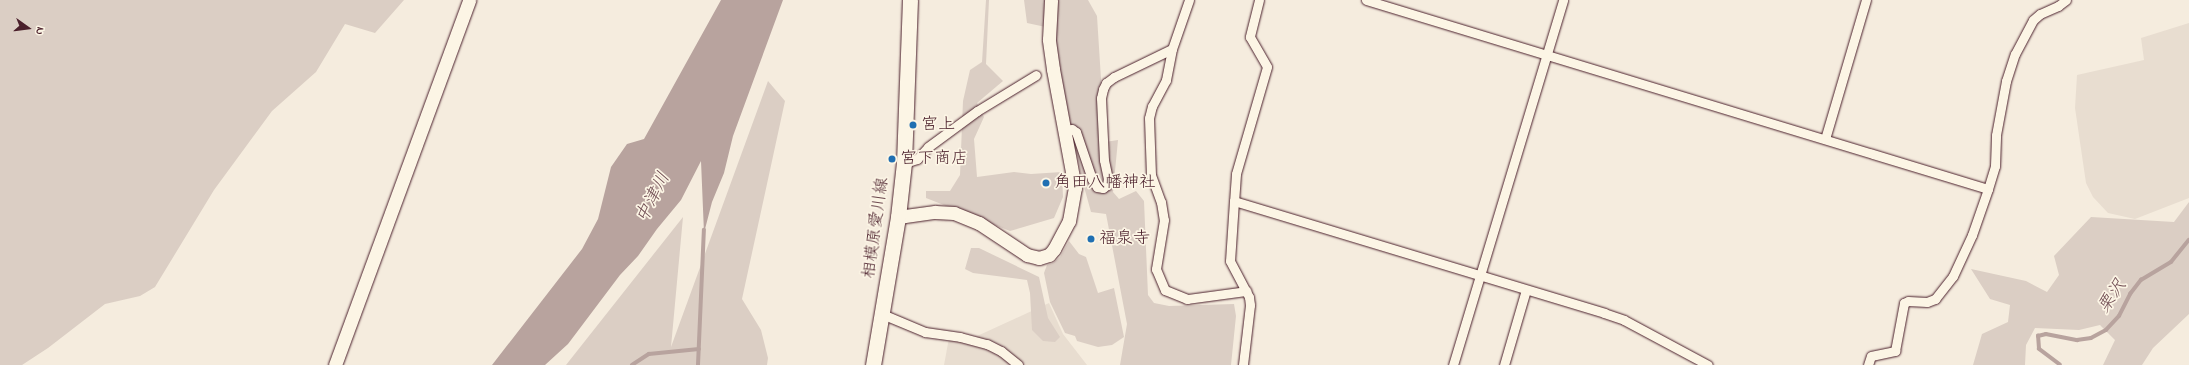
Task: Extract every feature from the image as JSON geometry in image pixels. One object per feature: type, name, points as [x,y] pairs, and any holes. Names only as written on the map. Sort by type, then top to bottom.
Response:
[{"type":"main road","name":"相模原愛川線","points":[[873,365],[898,217],[904,164],[910,0]]},
{"type":"street","points":[[335,365],[469,0]]},
{"type":"street","points":[[898,217],[935,212],[960,215],[979,223],[1027,255],[1038,258],[1049,255],[1061,239],[1074,203],[1074,176],[1053,69],[1049,39],[1051,0]]},
{"type":"street","points":[[1189,0],[1172,49],[1166,80],[1152,106],[1149,118],[1151,175],[1161,202],[1164,220],[1156,269],[1165,290],[1187,299],[1246,291]]},
{"type":"street","points":[[1243,365],[1250,305],[1246,291],[1230,261],[1236,174],[1266,67],[1250,37],[1259,0]]},
{"type":"street","points":[[1366,0],[1988,189]]},
{"type":"street","points":[[1453,365],[1563,0]]},
{"type":"street","points":[[1824,139],[1866,0]]},
{"type":"street","points":[[1868,365],[1871,356],[1890,354],[1895,351],[1904,303],[1908,301],[1927,302],[1935,299],[1953,276],[1972,236],[1995,166],[1996,135],[2006,81],[2015,54],[2033,20],[2040,14],[2058,6],[2066,0]]},
{"type":"street","points":[[1066,131],[1072,129],[1076,132],[1092,179],[1097,187],[1103,188],[1107,185],[1108,179],[1104,160],[1101,98],[1106,82],[1172,49]]},
{"type":"street","points":[[904,164],[918,159],[928,147],[977,111],[1036,75]]},
{"type":"street","points":[[1234,201],[1624,320],[1708,365]]},
{"type":"street","points":[[1504,365],[1526,290]]},
{"type":"street","points":[[882,314],[925,332],[960,336],[987,344],[1001,351],[1018,365]]},
{"type":"shaded area","points":[[0,0],[404,0],[375,33],[345,24],[316,72],[272,111],[214,190],[155,287],[140,296],[105,304],[48,348],[22,365],[0,365]]},
{"type":"shaded area","points":[[986,0],[989,0],[986,64],[1003,81],[977,103],[984,117],[974,139],[977,177],[1014,172],[1031,174],[1062,172],[1063,197],[1054,218],[1010,231],[926,198],[926,191],[950,191],[960,175],[963,101],[970,70],[982,62]]},
{"type":"shaded area","points":[[1024,0],[1088,0],[1097,16],[1105,142],[1118,140],[1113,192],[1119,199],[1136,191],[1144,201],[1148,295],[1154,303],[1169,306],[1234,304],[1236,316],[1231,365],[1120,365],[1127,324],[1106,214],[1091,212],[1083,183],[1057,70],[1055,29],[1027,23]]},
{"type":"shaded area","points":[[2189,23],[2189,198],[2135,219],[2108,213],[2093,197],[2086,183],[2075,108],[2077,75],[2144,60],[2141,38]]},
{"type":"shaded area","points":[[768,81],[785,101],[742,299],[761,330],[768,358],[767,365],[566,365],[683,217],[671,347]]},
{"type":"shaded area","points":[[2189,202],[2189,314],[2153,348],[2142,365],[2103,365],[2115,340],[2100,325],[2079,330],[2035,328],[2026,345],[2025,365],[1973,365],[1982,334],[2008,322],[2010,305],[1990,299],[1971,269],[2026,281],[2047,292],[2059,275],[2054,256],[2091,217],[2174,222]]},
{"type":"shaded area","points":[[1069,241],[1079,254],[1086,257],[1098,293],[1114,288],[1124,337],[1112,345],[1098,347],[1077,341],[1075,336],[1065,333],[1050,302],[1044,273],[1047,265],[1053,263],[1060,257]]},
{"type":"shaded area","points":[[971,248],[979,248],[1039,277],[1048,318],[1060,337],[1055,342],[1043,341],[1032,330],[1030,293],[1027,280],[973,273],[965,269]]},
{"type":"shaded area","points":[[1049,303],[1063,334],[1087,365],[1022,365],[975,337]]},
{"type":"shaded area","points":[[949,338],[973,342],[998,353],[1014,365],[944,365]]},
{"type":"water","name":"中津川","points":[[721,0],[783,0],[733,136],[724,173],[712,202],[704,233],[701,161],[681,200],[657,229],[638,256],[620,275],[568,344],[545,365],[492,365],[582,249],[598,219],[611,167],[627,144],[644,139]]},
{"type":"waterway","points":[[698,365],[704,230]]},
{"type":"waterway","name":"栗沢","points":[[2060,365],[2039,349],[2038,336],[2046,334],[2077,340],[2091,338],[2106,330],[2119,316],[2130,294],[2141,280],[2171,262],[2189,240]]},
{"type":"waterway","points":[[632,365],[649,354],[699,349]]},
{"type":"place","name":"宮上","points":[[913,125]]},
{"type":"place","name":"宮下商店","points":[[892,159]]},
{"type":"place","name":"角田八幡神社","points":[[1046,183]]},
{"type":"place","name":"福泉寺","points":[[1091,239]]}]
